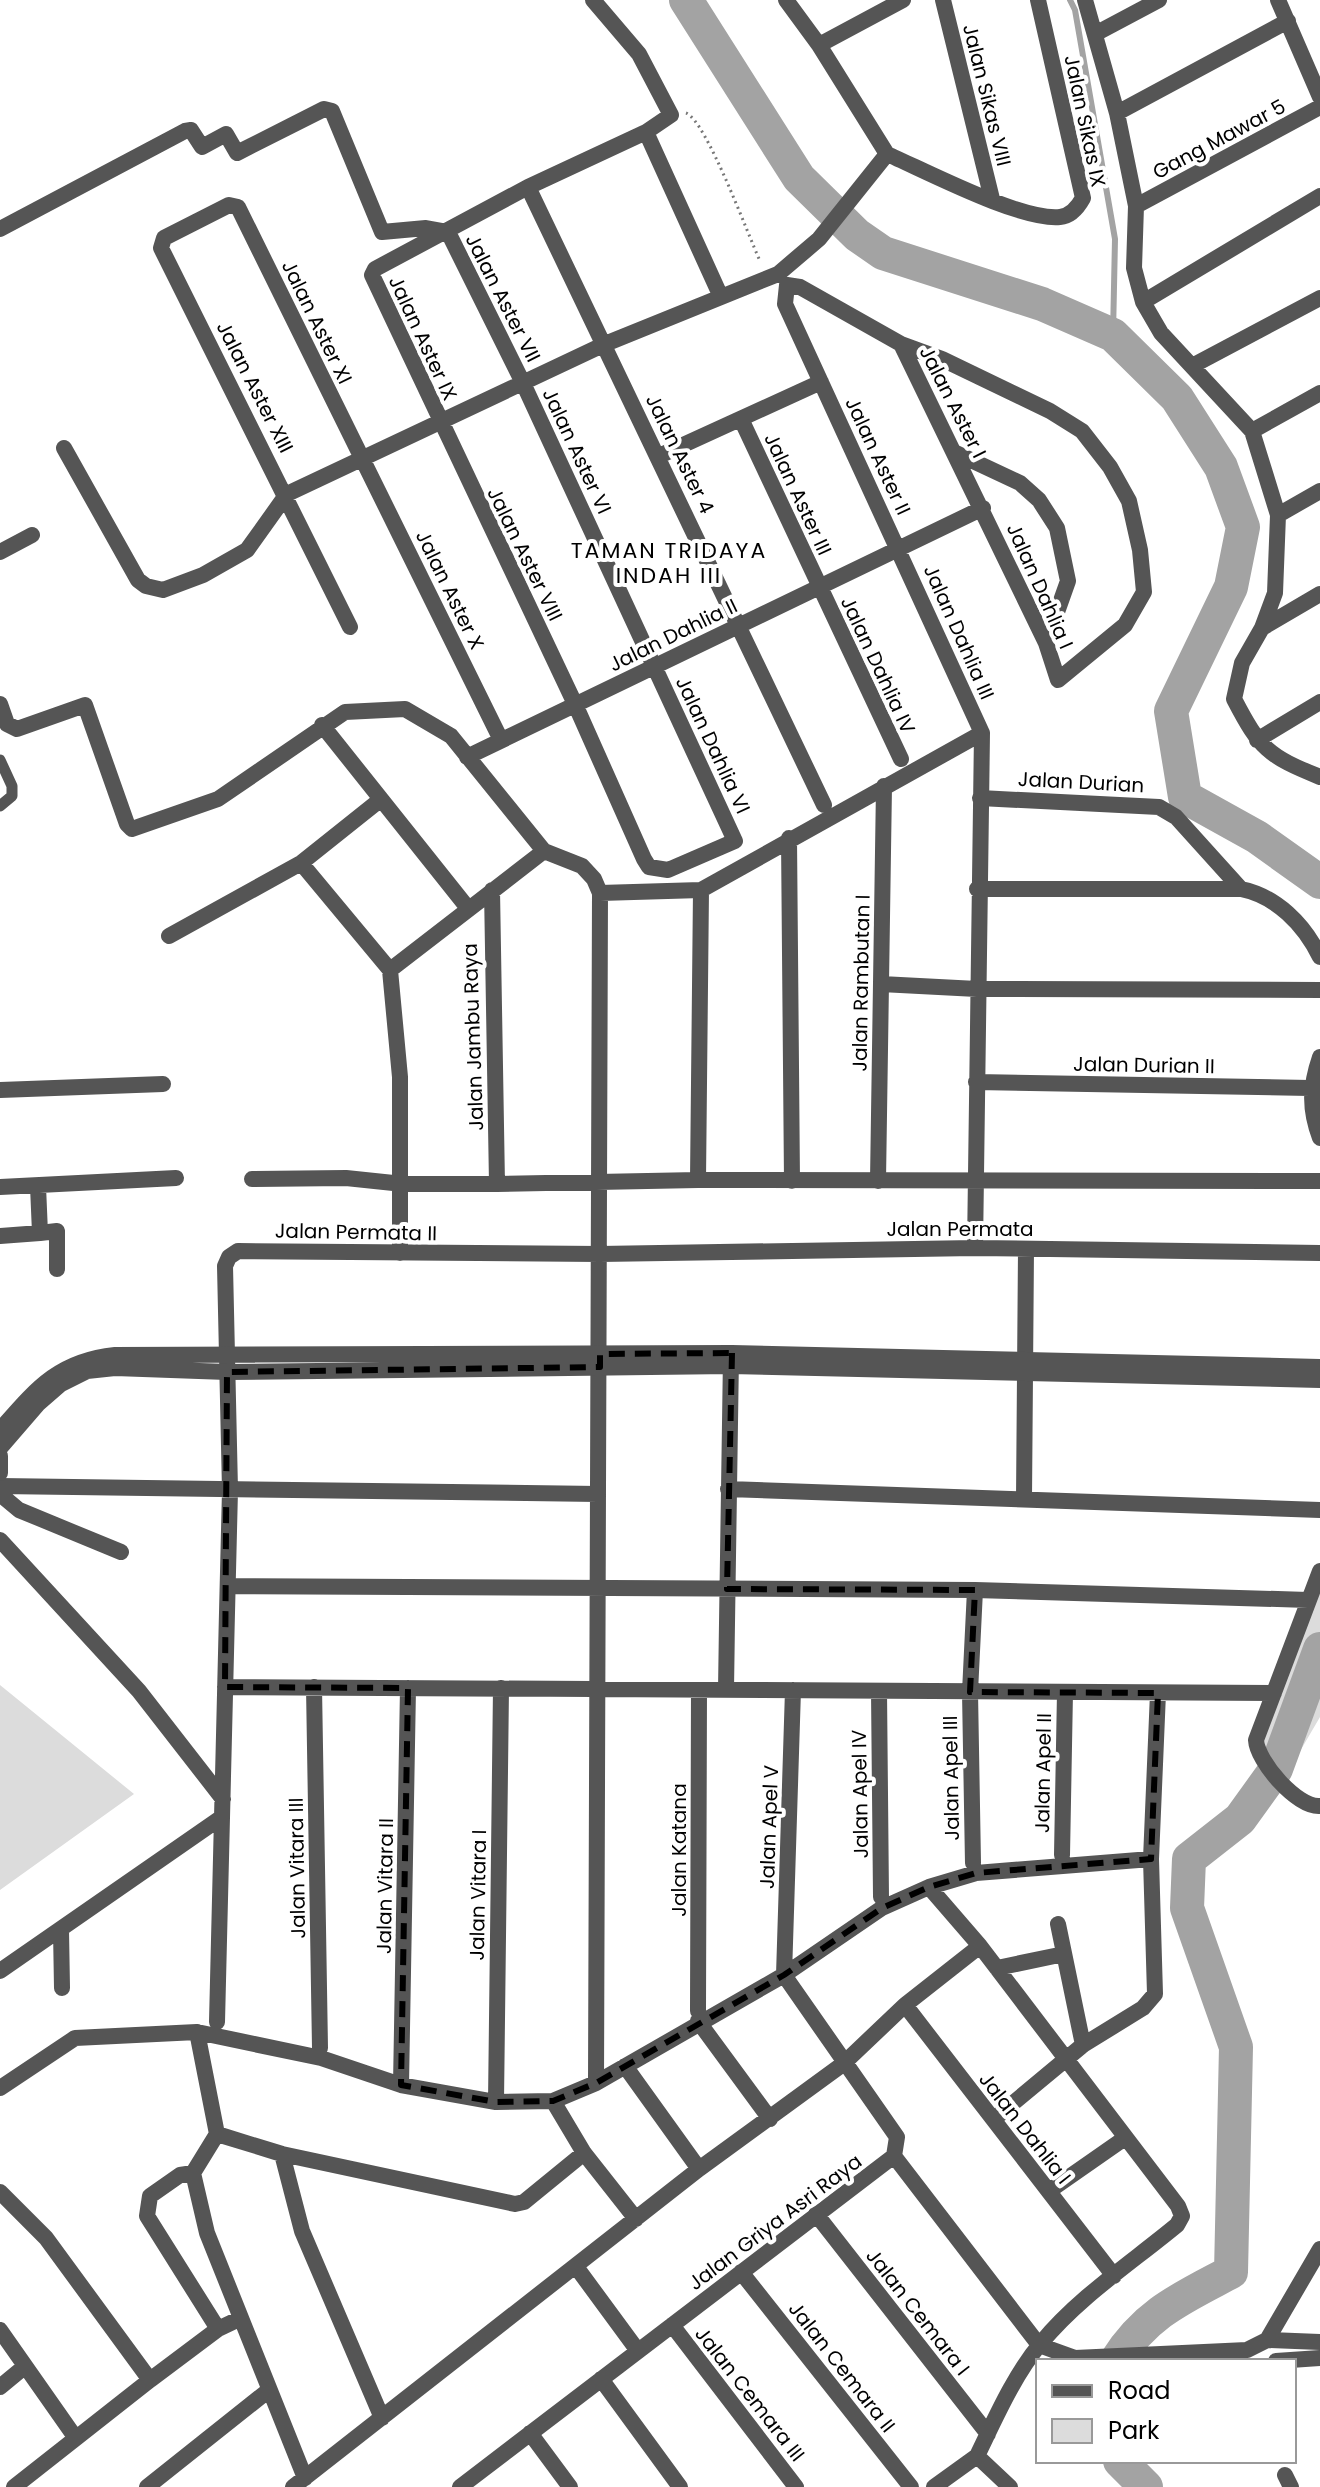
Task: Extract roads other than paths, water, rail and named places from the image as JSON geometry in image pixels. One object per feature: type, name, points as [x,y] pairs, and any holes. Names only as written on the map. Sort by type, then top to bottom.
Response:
[{"type":"street","points":[[0,229],[185,131],[191,130],[202,147],[226,134],[237,153],[324,109],[337,117],[370,209],[382,232],[426,228],[448,232],[528,187],[646,132],[671,115],[639,54],[593,0]]},
{"type":"street","points":[[786,0],[819,45],[887,154],[992,199]]},
{"type":"street","points":[[819,45],[903,0]]},
{"type":"street","name":"Jalan Sikas VIII","points":[[943,0],[992,199]]},
{"type":"street","name":"Jalan Sikas IX","points":[[992,199],[1041,216],[1063,217],[1083,198],[1038,0]]},
{"type":"street","points":[[1085,0],[1117,113],[1136,206],[1134,268],[1143,302],[1161,333],[1252,431],[1278,515],[1275,593],[1262,628],[1242,663],[1234,699],[1257,740],[1276,759],[1320,777]]},
{"type":"street","points":[[1095,34],[1159,0]]},
{"type":"street","points":[[1278,0],[1320,97]]},
{"type":"street","points":[[1117,113],[1288,21]]},
{"type":"street","name":"Gang Mawar 5","points":[[1136,206],[1320,107]]},
{"type":"street","points":[[646,132],[721,297]]},
{"type":"street","points":[[64,448],[138,580],[153,589],[163,590],[203,575],[247,550],[287,494],[605,344],[721,297],[778,279],[819,239],[887,154]]},
{"type":"street","name":"Jalan Aster 4","points":[[528,187],[824,805]]},
{"type":"street","points":[[1143,302],[1320,196]]},
{"type":"street","name":"Jalan Aster XI","points":[[234,204],[363,458]]},
{"type":"street","name":"Jalan Aster XIII","points":[[234,204],[164,238],[161,248],[287,494],[350,627]]},
{"type":"street","name":"Jalan Aster IX","points":[[439,422],[371,272],[448,232]]},
{"type":"street","name":"Jalan Aster VII","points":[[448,232],[523,383]]},
{"type":"street","name":"Jalan Aster I","points":[[778,279],[800,287],[901,344],[983,508]]},
{"type":"street","name":"Jalan Aster II","points":[[778,279],[785,304],[900,548]]},
{"type":"street","points":[[1192,366],[1320,298]]},
{"type":"street","name":"Jalan Dahlia I","points":[[901,344],[942,359],[1050,411],[1082,431],[1110,467],[1129,501],[1140,550],[1144,592],[1125,625],[1058,680],[1046,643],[983,508]]},
{"type":"street","points":[[659,456],[821,382]]},
{"type":"street","name":"Jalan Aster VI","points":[[523,383],[654,667]]},
{"type":"street","points":[[1252,431],[1320,393]]},
{"type":"street","name":"Jalan Aster III","points":[[741,419],[819,587]]},
{"type":"street","name":"Jalan Aster VIII","points":[[439,422],[575,704],[649,867],[668,870],[735,841]]},
{"type":"street","points":[[956,453],[1020,483],[1039,500],[1057,528],[1068,581],[1046,643]]},
{"type":"street","name":"Jalan Aster X","points":[[363,458],[501,740]]},
{"type":"street","points":[[1278,515],[1320,491]]},
{"type":"street","name":"Jalan Dahlia II","points":[[467,757],[983,508]]},
{"type":"street","points":[[0,552],[32,535]]},
{"type":"street","name":"Jalan Dahlia III","points":[[900,548],[982,733]]},
{"type":"street","name":"Jalan Dahlia IV","points":[[819,587],[901,759]]},
{"type":"street","points":[[1262,628],[1320,594]]},
{"type":"street","name":"Jalan Dahlia VI","points":[[654,667],[735,841]]},
{"type":"street","points":[[1257,740],[1320,702]]},
{"type":"street","points":[[0,704],[7,724],[17,729],[85,705],[127,824],[132,829],[218,799],[345,712],[405,709],[451,736],[544,851],[582,866],[594,879],[600,893],[600,1360],[595,1689],[599,1927],[596,2083]]},
{"type":"street","points":[[322,725],[467,907]]},
{"type":"street","points":[[600,893],[701,890],[789,838],[982,733]]},
{"type":"street","points":[[975,1248],[977,889],[982,733]]},
{"type":"street","name":"Jalan Rambutan I","points":[[878,1181],[884,786]]},
{"type":"street","name":"Jalan Durian","points":[[980,798],[1159,807],[1176,817],[1241,889]]},
{"type":"street","points":[[169,936],[301,863],[380,800]]},
{"type":"street","points":[[789,838],[792,1181]]},
{"type":"street","points":[[390,970],[467,907],[544,851]]},
{"type":"street","points":[[301,863],[390,970],[396,1012],[403,1184],[400,1253]]},
{"type":"street","points":[[977,889],[1241,889],[1263,893],[1298,923],[1320,957]]},
{"type":"street","name":"Jalan Jambu Raya","points":[[492,890],[497,1184]]},
{"type":"street","points":[[698,1180],[701,890]]},
{"type":"street","points":[[881,984],[977,989],[1320,990]]},
{"type":"street","points":[[1320,1057],[1310,1088],[1314,1123],[1320,1138]]},
{"type":"street","name":"Jalan Durian II","points":[[976,1082],[1310,1088]]},
{"type":"street","points":[[0,1090],[163,1084]]},
{"type":"street","points":[[0,1187],[176,1178]]},
{"type":"street","points":[[252,1179],[346,1178],[403,1184],[600,1184],[698,1180],[1320,1181]]},
{"type":"street","points":[[38,1186],[40,1233]]},
{"type":"street","points":[[0,1236],[57,1231],[57,1269]]},
{"type":"street","name":"Jalan Permata","points":[[600,1254],[975,1248],[1320,1253]]},
{"type":"street","points":[[1024,1499],[1026,1249]]},
{"type":"street","name":"Jalan Permata II","points":[[217,2022],[230,1490],[225,1266],[229,1257],[238,1251],[600,1254]]},
{"type":"street","points":[[0,1430],[56,1373],[84,1359],[115,1355],[227,1365]]},
{"type":"street","points":[[726,1690],[731,1360]]},
{"type":"street","points":[[0,1448],[38,1404],[61,1384],[87,1371],[115,1368],[731,1360],[1024,1367],[1320,1380]]},
{"type":"street","points":[[1024,1367],[1320,1367]]},
{"type":"street","points":[[0,1456],[0,1473]]},
{"type":"street","points":[[0,1486],[598,1494]]},
{"type":"street","points":[[728,1489],[1320,1510]]},
{"type":"street","points":[[0,1494],[19,1510],[121,1552]]},
{"type":"street","points":[[0,1540],[139,1691],[223,1799]]},
{"type":"street","points":[[1319,1809],[1303,1803],[1262,1760],[1256,1740],[1320,1571]]},
{"type":"street","points":[[228,1586],[975,1590],[1308,1600]]},
{"type":"street","name":"Jalan Apel III","points":[[973,1863],[970,1692],[975,1590]]},
{"type":"street","points":[[225,1687],[1274,1693]]},
{"type":"street","name":"Jalan Vitara III","points":[[314,1687],[320,2048]]},
{"type":"street","name":"Jalan Vitara II","points":[[401,2085],[408,1688]]},
{"type":"street","name":"Jalan Vitara I","points":[[496,2102],[501,1688]]},
{"type":"street","name":"Jalan Katana","points":[[698,2016],[699,1690]]},
{"type":"street","name":"Jalan Apel V","points":[[784,1970],[793,1690]]},
{"type":"street","name":"Jalan Apel IV","points":[[879,1691],[881,1897]]},
{"type":"street","name":"Jalan Apel II","points":[[1062,1855],[1065,1692]]},
{"type":"street","points":[[994,2119],[1083,2045],[1143,2008],[1155,1994],[1151,1859],[1158,1693]]},
{"type":"street","points":[[0,1971],[222,1817]]},
{"type":"street","points":[[0,2088],[75,2038],[197,2032],[321,2058],[401,2085],[496,2102],[553,2101],[596,2083],[698,2016],[784,1970],[882,1908],[929,1887],[976,1873],[1151,1859]]},
{"type":"street","points":[[929,1887],[997,1968],[1178,2206],[1182,2216],[1177,2225],[1114,2276],[1039,2345],[977,2456],[934,2487]]},
{"type":"street","points":[[1058,1924],[1083,2045]]},
{"type":"street","points":[[61,1930],[62,1988]]},
{"type":"street","points":[[197,2032],[217,2134],[193,2173],[207,2233],[269,2390],[299,2482],[577,2268],[699,2169],[843,2064],[905,2005],[980,1946]]},
{"type":"street","points":[[997,1968],[1064,1954]]},
{"type":"street","points":[[784,1970],[843,2064],[897,2137],[894,2156],[1039,2345],[1075,2358],[1247,2350],[1267,2340],[1320,2342]]},
{"type":"street","name":"Jalan Dahlia I","points":[[905,2005],[1114,2276]]},
{"type":"street","points":[[698,2016],[770,2119]]},
{"type":"street","points":[[625,2066],[699,2169]]},
{"type":"street","points":[[553,2101],[584,2153],[636,2219]]},
{"type":"street","points":[[217,2134],[282,2154],[515,2204],[524,2202],[584,2153]]},
{"type":"street","points":[[1049,2191],[1125,2138]]},
{"type":"street","points":[[282,2154],[302,2231],[382,2418]]},
{"type":"street","name":"Jalan Griya Asri Raya","points":[[460,2487],[894,2156]]},
{"type":"street","points":[[193,2173],[180,2175],[158,2189],[147,2201],[147,2216],[218,2329]]},
{"type":"street","points":[[0,2192],[46,2238],[150,2380]]},
{"type":"street","name":"Jalan Cemara I","points":[[816,2214],[988,2434]]},
{"type":"street","points":[[1271,2359],[1267,2340],[1320,2249]]},
{"type":"street","points":[[577,2268],[638,2351]]},
{"type":"street","name":"Jalan Cemara II","points":[[741,2272],[911,2487]]},
{"type":"street","points":[[14,2487],[218,2329],[239,2319]]},
{"type":"street","name":"Jalan Cemara III","points":[[672,2325],[796,2487]]},
{"type":"street","points":[[0,2330],[23,2368],[75,2437]]},
{"type":"street","points":[[1247,2350],[1267,2359]]},
{"type":"street","points":[[1296,2359],[1320,2358]]},
{"type":"street","points":[[0,2387],[23,2368]]},
{"type":"street","points":[[601,2379],[680,2487]]},
{"type":"street","points":[[147,2487],[269,2390]]},
{"type":"street","points":[[530,2433],[570,2487]]},
{"type":"street","points":[[977,2456],[1010,2487]]},
{"type":"lane","points":[[0,760],[12,786],[12,796],[0,806]]},
{"type":"waterway","points":[[686,0],[799,178],[857,235],[883,253],[1042,304],[1113,335],[1177,398],[1221,467],[1243,527],[1231,587],[1171,711],[1185,797],[1257,837],[1320,882]]},
{"type":"waterway","points":[[1070,0],[1075,10],[1115,239],[1113,335]]},
{"type":"waterway","points":[[1117,2359],[1140,2330],[1166,2308],[1231,2272],[1236,2047],[1187,1908],[1189,1859],[1240,1819],[1276,1769],[1320,1649]]},
{"type":"waterway","points":[[1122,2463],[1146,2487]]},
{"type":"district","name":"TAMAN TRIDAYA INDAH III","points":[[669,562]]}]
